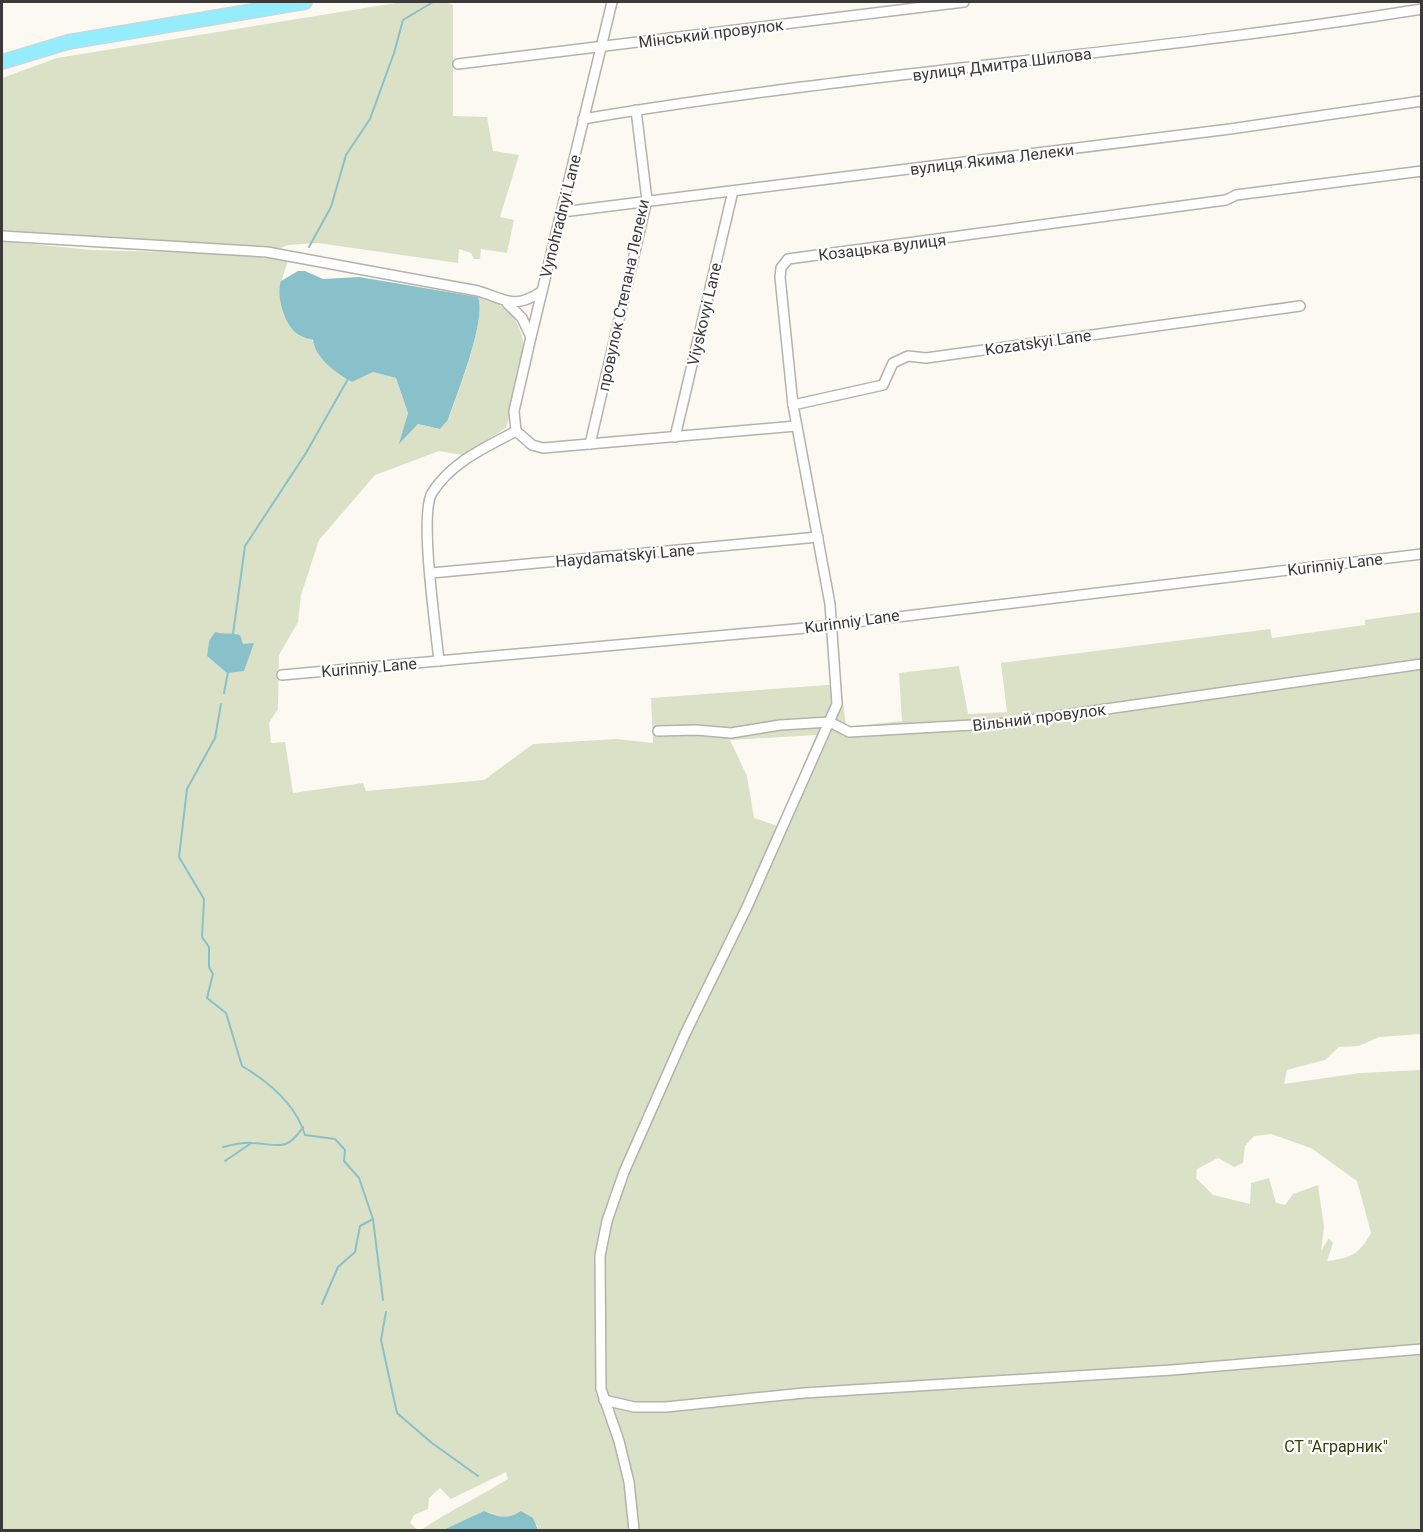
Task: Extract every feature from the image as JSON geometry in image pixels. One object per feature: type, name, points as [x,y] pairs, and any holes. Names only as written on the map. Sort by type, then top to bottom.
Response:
[{"type":"main road","points":[[2,62],[68,42],[305,2]]},
{"type":"street","name":"Vynohradnyi Lane","points":[[516,431],[514,411],[540,292],[562,212],[612,2]]},
{"type":"street","name":"Мінський провулок","points":[[458,64],[964,2]]},
{"type":"street","name":"вулиця Дмитра Шилова","points":[[583,119],[780,89],[973,68],[1422,9]]},
{"type":"street","name":"вулиця Якима Лелеки","points":[[562,212],[1230,129],[1422,101]]},
{"type":"street","name":"провулок Степана Лелеки","points":[[590,444],[647,200],[636,110]]},
{"type":"street","name":"Козацька вулиця","points":[[830,723],[837,704],[831,623],[818,537],[793,405],[780,277],[781,268],[788,259],[999,232],[1226,200],[1236,195],[1422,171]]},
{"type":"street","name":"Viyskovyi Lane","points":[[675,437],[734,190]]},
{"type":"street","points":[[2,236],[267,252],[478,291],[507,303],[522,318],[531,337]]},
{"type":"street","points":[[507,303],[527,301],[540,292]]},
{"type":"street","name":"Kozatskyi Lane","points":[[793,405],[883,385],[893,363],[908,356],[926,358],[1300,306]]},
{"type":"street","points":[[439,661],[426,520],[430,495],[446,475],[467,458],[516,431],[532,445],[543,448],[796,426]]},
{"type":"street","name":"Haydamatskyi Lane","points":[[431,573],[818,537]]},
{"type":"street","name":"Kurinniy Lane","points":[[282,675],[806,628],[831,623],[1422,554]]},
{"type":"street","name":"Вільний провулок","points":[[658,731],[696,729],[731,733],[780,725],[830,723],[849,732],[1008,723],[1422,664]]},
{"type":"street","points":[[634,1530],[629,1482],[619,1441],[601,1389],[600,1256],[607,1221],[624,1172],[685,1034],[747,906],[830,723]]},
{"type":"street","points":[[604,1400],[634,1407],[666,1407],[804,1393],[1181,1369],[1422,1349]]},
{"type":"green space","points":[[402,2],[445,2],[453,5],[453,116],[487,117],[493,151],[519,155],[500,217],[514,220],[507,253],[481,249],[480,259],[474,259],[471,253],[459,249],[458,263],[318,243],[288,245],[274,251],[242,245],[2,232],[2,78],[57,58]]},
{"type":"green space","name":"СТ \"Аграрник\"","points":[[2,241],[92,250],[238,254],[288,261],[281,282],[280,294],[292,328],[314,342],[335,369],[352,382],[373,372],[396,378],[408,413],[400,443],[418,424],[440,429],[448,420],[475,339],[480,308],[478,297],[501,306],[515,320],[524,349],[523,365],[506,428],[462,455],[439,451],[375,475],[319,540],[301,595],[298,622],[279,655],[278,709],[269,723],[271,743],[285,742],[293,793],[363,783],[366,791],[484,780],[533,744],[616,739],[653,743],[651,698],[841,684],[846,727],[902,721],[899,673],[959,666],[968,714],[1007,712],[1001,663],[1270,629],[1272,638],[1365,625],[1365,620],[1421,612],[1421,1034],[1379,1037],[1359,1046],[1339,1047],[1325,1060],[1287,1070],[1284,1084],[1360,1073],[1421,1070],[1421,1530],[538,1530],[538,1526],[484,1511],[443,1530],[421,1530],[508,1479],[506,1472],[451,1499],[440,1488],[429,1498],[428,1509],[414,1515],[410,1523],[418,1530],[2,1530]],"holes":[[[215,632],[243,644],[227,673],[207,656],[209,641]],[[816,735],[778,826],[754,818],[747,776],[730,740]],[[1271,1134],[1311,1148],[1357,1181],[1371,1233],[1363,1246],[1354,1254],[1327,1261],[1333,1243],[1329,1238],[1321,1251],[1324,1227],[1318,1185],[1293,1194],[1285,1205],[1276,1203],[1269,1178],[1251,1183],[1250,1204],[1213,1195],[1196,1178],[1197,1169],[1218,1158],[1234,1167],[1243,1163],[1245,1146],[1254,1136]]]},
{"type":"water","points":[[298,271],[305,271],[323,279],[359,277],[478,297],[480,308],[470,357],[448,420],[440,429],[418,424],[399,444],[408,413],[396,378],[373,372],[352,382],[333,370],[322,359],[313,340],[294,331],[282,310],[280,287],[281,281]]},
{"type":"water","points":[[215,632],[240,635],[243,644],[254,643],[244,671],[227,673],[207,656],[209,641]]},
{"type":"water","points":[[484,1511],[503,1517],[512,1516],[521,1511],[533,1518],[538,1530],[443,1530]]},
{"type":"waterway","points":[[309,247],[331,207],[346,155],[370,119],[394,53],[403,20],[433,2]]},
{"type":"waterway","points":[[233,634],[245,546],[306,453],[348,379]]},
{"type":"waterway","points":[[224,693],[228,672]]},
{"type":"waterway","points":[[221,704],[215,738],[187,789],[179,857],[204,899],[202,937],[209,947],[209,967],[213,974],[207,998],[226,1013],[242,1066],[280,1095],[295,1114],[305,1135],[335,1139],[345,1150],[344,1161],[359,1178],[373,1219],[383,1300]]},
{"type":"waterway","points":[[223,1147],[249,1143],[286,1144],[292,1141],[303,1127]]},
{"type":"waterway","points":[[225,1161],[250,1144]]},
{"type":"waterway","points":[[322,1304],[338,1267],[355,1252],[360,1226],[373,1219]]},
{"type":"waterway","points":[[386,1312],[381,1340],[397,1413],[432,1443],[478,1476]]}]
